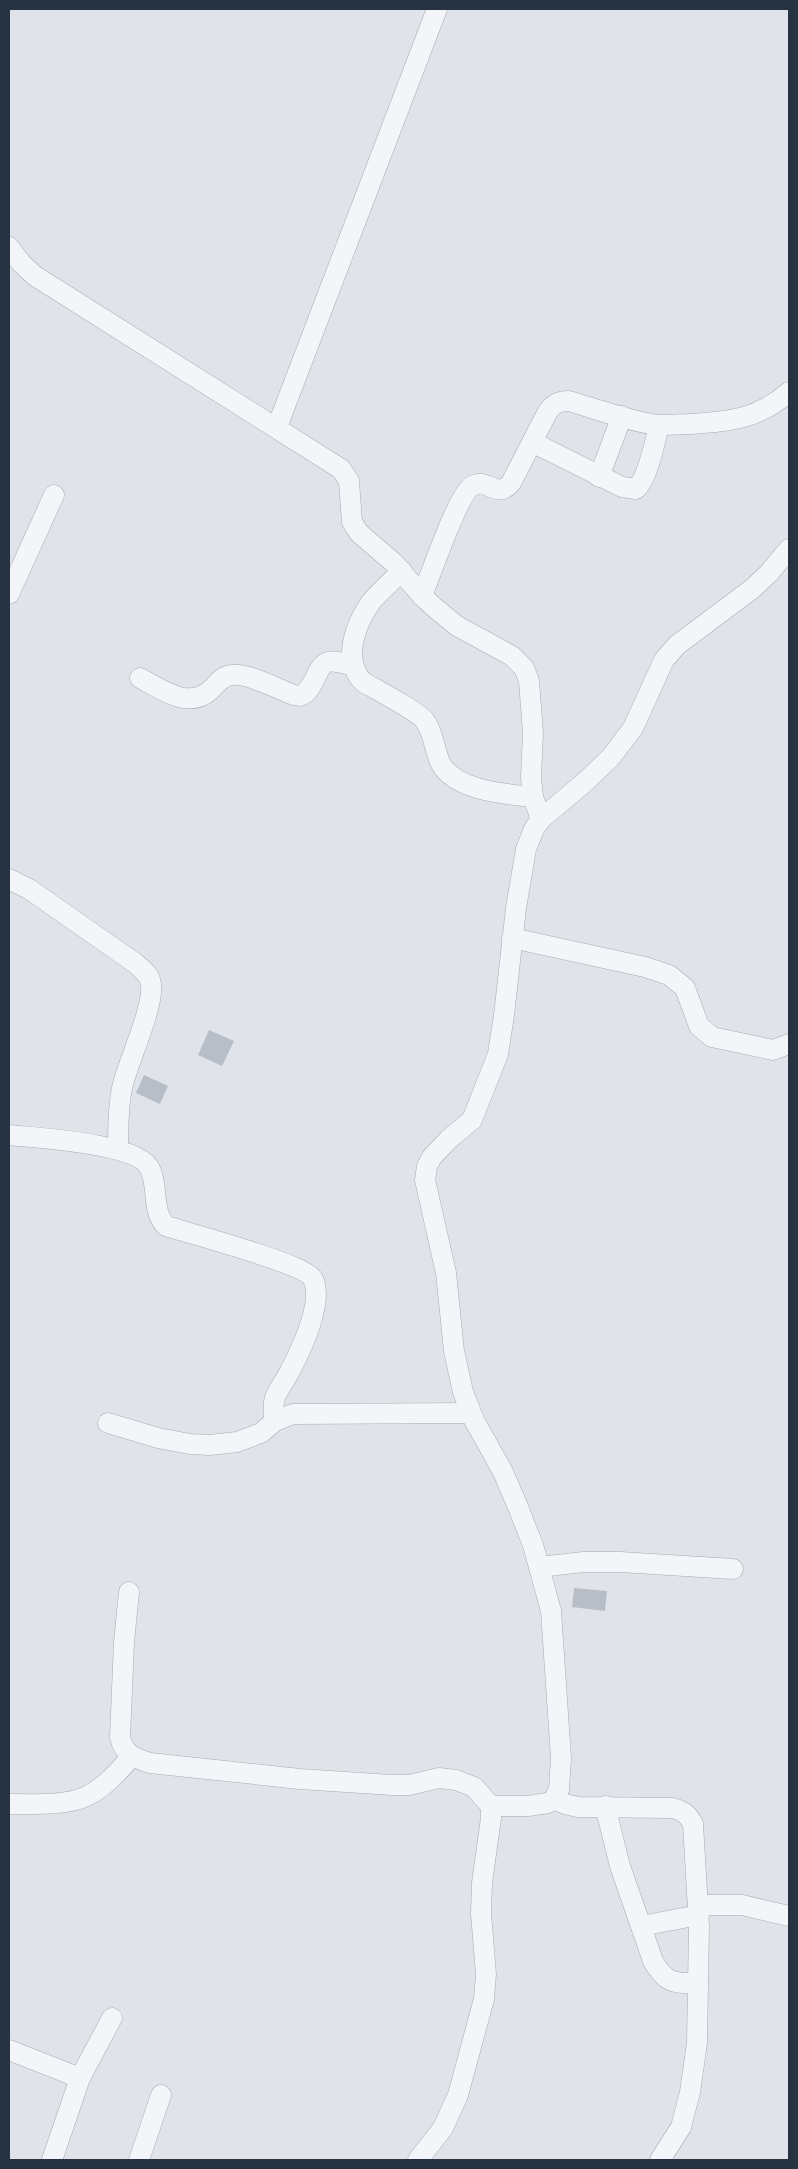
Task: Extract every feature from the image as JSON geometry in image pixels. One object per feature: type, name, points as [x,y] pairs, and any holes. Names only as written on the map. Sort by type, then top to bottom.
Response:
[{"type":"street","points":[[277,427],[437,9]]},
{"type":"street","points":[[9,247],[21,263],[35,276],[341,469],[349,480],[352,522],[358,533],[402,571],[422,596],[457,626],[512,656],[524,668],[528,681],[533,733],[531,778],[533,797],[541,819]]},
{"type":"street","points":[[422,596],[467,491],[473,486],[482,484],[499,490],[505,489],[511,482],[547,413],[552,406],[560,401],[569,401],[659,425],[724,422],[745,417],[765,410],[789,392]]},
{"type":"street","points":[[599,477],[622,416]]},
{"type":"street","points":[[532,442],[599,477],[630,490],[640,486],[659,425]]},
{"type":"street","points":[[9,594],[54,495]]},
{"type":"street","points":[[491,1806],[528,1806],[548,1803],[554,1799],[559,1789],[561,1758],[551,1611],[533,1544],[503,1472],[471,1413],[463,1392],[454,1351],[446,1273],[425,1180],[427,1166],[432,1157],[449,1139],[472,1120],[485,1090],[499,1044],[512,938],[526,849],[534,829],[541,819],[611,757],[633,728],[664,660],[677,645],[752,589],[769,573],[789,549]]},
{"type":"street","points":[[402,571],[372,602],[364,614],[354,638],[351,656],[356,674],[363,682],[424,718],[432,735],[442,766],[452,775],[468,785],[481,790],[533,797]]},
{"type":"street","points":[[140,678],[170,694],[184,698],[198,698],[219,680],[230,675],[241,675],[294,696],[300,696],[310,690],[325,664],[330,661],[352,665]]},
{"type":"street","points":[[9,879],[29,889],[135,964],[146,973],[151,981],[149,999],[122,1088],[118,1149]]},
{"type":"street","points":[[512,938],[645,967],[669,975],[685,988],[700,1026],[712,1037],[772,1050],[789,1044]]},
{"type":"street","points":[[9,1134],[118,1149],[132,1153],[150,1166],[155,1180],[158,1214],[160,1220],[166,1226],[221,1242],[306,1272],[312,1278],[316,1296],[315,1308],[297,1359],[277,1391],[273,1403],[275,1421]]},
{"type":"street","points":[[108,1423],[158,1438],[190,1444],[210,1445],[237,1442],[261,1433],[275,1421],[293,1414],[471,1413]]},
{"type":"street","points":[[540,1567],[584,1562],[620,1562],[733,1569]]},
{"type":"street","points":[[129,1592],[124,1642],[120,1737],[122,1748],[131,1757],[150,1763],[300,1779],[392,1785],[409,1785],[428,1779],[439,1778],[456,1780],[474,1788],[491,1806],[482,1883],[481,1914],[486,1974],[484,1999],[458,2095],[443,2128],[418,2160]]},
{"type":"street","points":[[9,1804],[56,1804],[86,1797],[115,1776],[131,1757]]},
{"type":"street","points":[[554,1799],[578,1807],[672,1808],[682,1810],[689,1815],[693,1824],[698,1910],[697,2043],[690,2092],[681,2126],[660,2160]]},
{"type":"street","points":[[605,1806],[620,1866],[660,1973],[669,1981],[698,1983]]},
{"type":"street","points":[[641,1926],[698,1910],[742,1905],[789,1916]]},
{"type":"street","points":[[52,2160],[80,2078],[112,2018]]},
{"type":"street","points":[[9,2050],[80,2078]]},
{"type":"street","points":[[139,2160],[161,2095]]},
{"type":"building","points":[[209,1030],[234,1041],[222,1066],[198,1055]]},
{"type":"building","points":[[144,1075],[168,1086],[160,1104],[136,1093]]},
{"type":"building","points":[[574,1588],[607,1591],[605,1611],[572,1607]]}]
